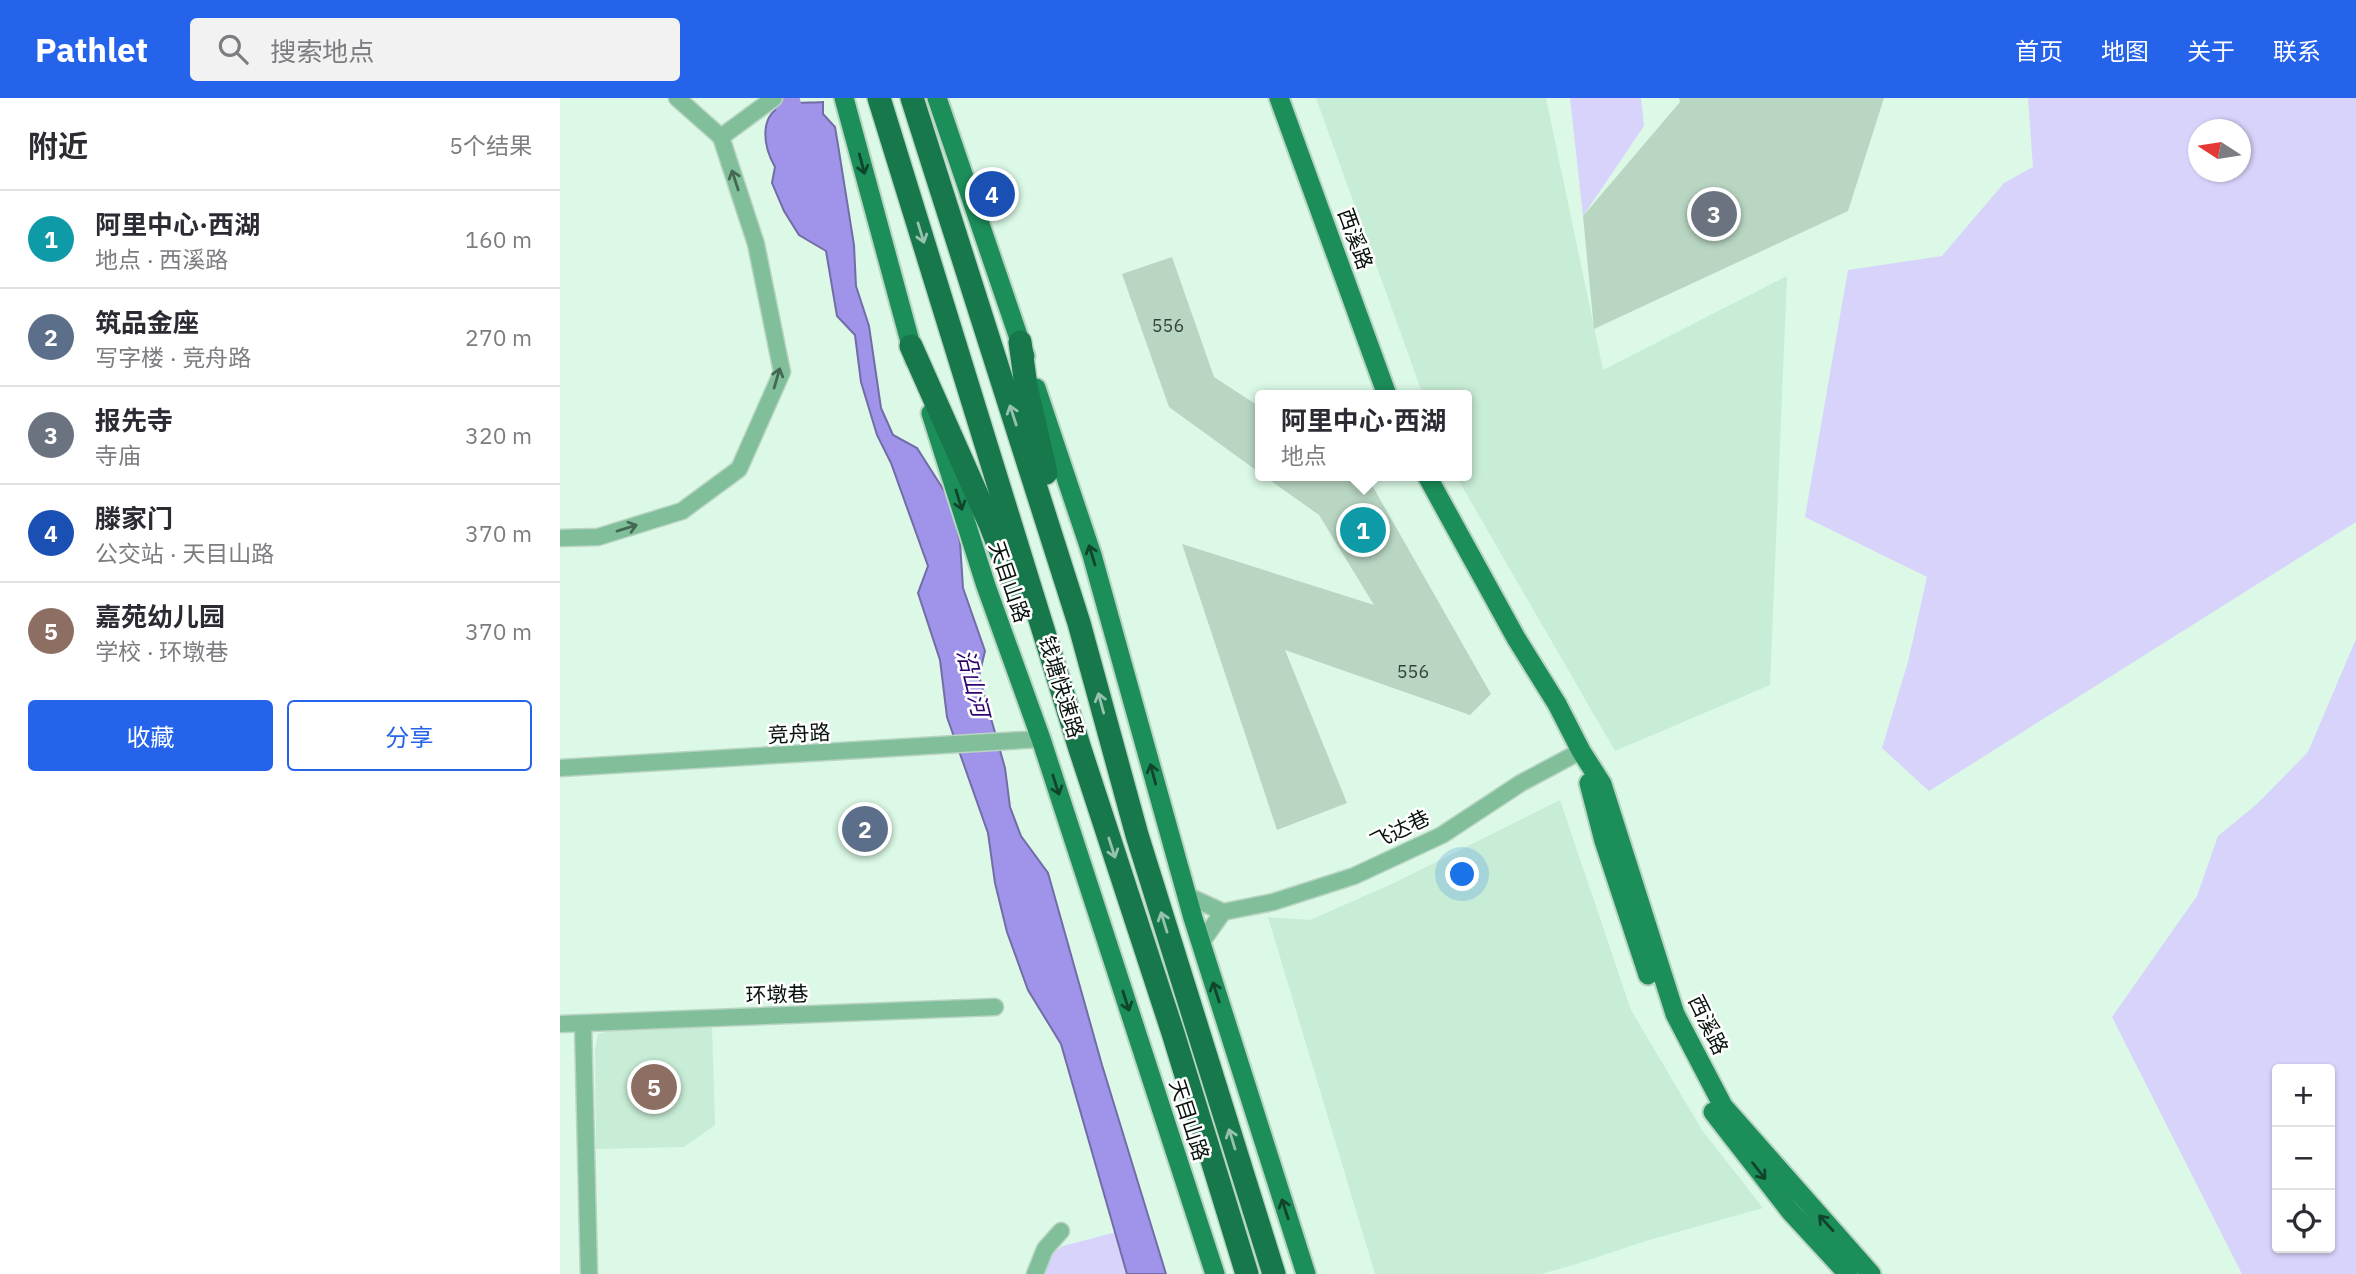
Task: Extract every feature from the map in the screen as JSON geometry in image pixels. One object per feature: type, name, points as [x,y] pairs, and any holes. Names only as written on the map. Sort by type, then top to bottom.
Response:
[{"type":"highway","name":"钱塘快速路","points":[[879,98],[1080,749],[1173,1033],[1247,1274]]},
{"type":"highway","name":"钱塘快速路","points":[[912,98],[1079,623],[1137,835],[1274,1274]]},
{"type":"highway","points":[[1020,342],[1026,386],[1079,623]]},
{"type":"highway","points":[[911,346],[990,524],[1080,749]]},
{"type":"main road","name":"天目山路","points":[[844,98],[911,346],[986,586],[1041,739],[1215,1274]]},
{"type":"main road","points":[[937,98],[1092,555],[1200,943],[1306,1274]]},
{"type":"main road","name":"西溪路","points":[[1279,98],[1385,390]]},
{"type":"main road","name":"西溪路","points":[[1430,481],[1516,638],[1602,784],[1675,1014],[1723,1106],[1871,1274]]},
{"type":"main road","name":"西溪路","points":[[1581,751],[1604,841],[1664,1022],[1714,1114],[1790,1210],[1848,1274]]},
{"type":"street","points":[[560,538],[598,537],[682,511],[739,469],[782,372],[756,244],[721,137],[677,98]]},
{"type":"street","points":[[721,137],[774,98]]},
{"type":"street","name":"竞舟路","points":[[560,768],[1012,743],[1041,739]]},
{"type":"street","name":"飞达巷","points":[[1223,912],[1273,902],[1354,876],[1442,835],[1521,783],[1581,751]]},
{"type":"street","points":[[1186,895],[1223,912],[1200,943]]},
{"type":"street","name":"环墩巷","points":[[560,1024],[995,1007]]},
{"type":"street","points":[[583,1024],[589,1274]]},
{"type":"street","points":[[1035,1274],[1045,1249],[1061,1231]]},
{"type":"shaded area","points":[[1316,98],[1546,98],[1603,370],[1787,276],[1770,685],[1615,751],[1459,481],[1472,481],[1472,390],[1421,390]]},
{"type":"shaded area","points":[[1570,98],[1641,98],[1644,126],[1583,216]]},
{"type":"shaded area","points":[[2028,98],[2356,98],[2356,522],[1929,791],[1882,748],[1908,662],[1927,577],[1805,517],[1848,270],[1942,256],[2004,183],[2033,167]]},
{"type":"shaded area","points":[[2356,639],[2356,1274],[2242,1274],[2112,1017],[2197,896],[2218,836],[2257,804],[2308,752]]},
{"type":"shaded area","points":[[1560,800],[1631,1010],[1702,1130],[1763,1208],[1541,1274],[1375,1274],[1268,917],[1310,920],[1394,883]]},
{"type":"shaded area","points":[[712,1027],[715,1125],[684,1147],[596,1149],[595,1049],[598,1034],[610,1030]]},
{"type":"shaded area","points":[[1124,1230],[1135,1274],[1043,1274],[1051,1254],[1063,1246]]},
{"type":"water","points":[[823,102],[823,114],[835,127],[854,245],[856,286],[869,326],[881,408],[893,435],[917,448],[950,500],[960,542],[963,588],[985,651],[979,676],[1005,768],[1010,807],[1021,836],[1048,873],[1102,1065],[1166,1274],[1127,1274],[1061,1044],[1028,990],[1007,932],[995,883],[988,833],[947,717],[940,660],[918,593],[928,566],[891,463],[877,435],[861,382],[855,335],[837,316],[826,251],[799,235],[784,211],[772,183],[775,167],[766,140],[767,121],[779,108],[789,104]]},
{"type":"building","points":[[1679,98],[1884,98],[1848,211],[1594,329],[1583,216],[1680,102]]},
{"type":"building","points":[[1172,257],[1214,377],[1255,404],[1255,469],[1169,407],[1122,274]]},
{"type":"building","points":[[1271,481],[1370,481],[1491,694],[1470,715],[1285,650],[1347,803],[1277,830],[1182,544],[1374,605],[1319,515]]},
{"type":"waterway","name":"沿山河","points":[[786,98],[798,137]]},
{"type":"place","name":"滕家门","points":[[992,194]]},
{"type":"place","name":"报先寺","points":[[1714,214]]},
{"type":"place","name":"阿里中心·西湖","points":[[1363,530]]},
{"type":"place","name":"筑品金座","points":[[865,829]]},
{"type":"place","name":"嘉苑幼儿园","points":[[654,1087]]}]
